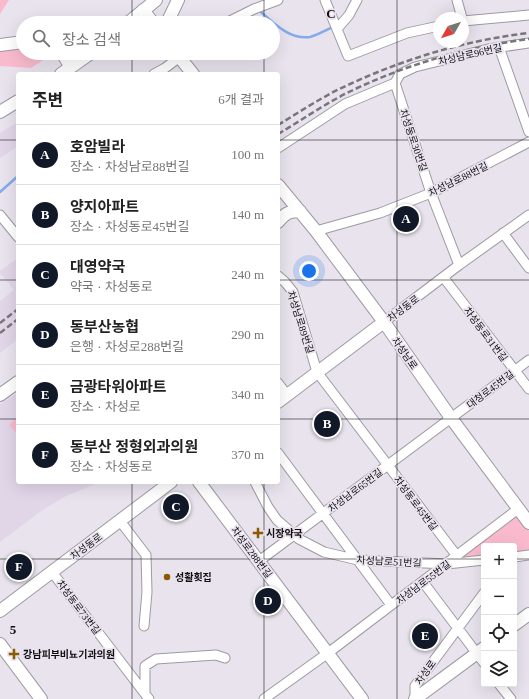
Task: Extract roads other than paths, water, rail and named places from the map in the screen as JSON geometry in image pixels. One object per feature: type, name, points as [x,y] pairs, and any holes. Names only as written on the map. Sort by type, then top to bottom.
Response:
[{"type":"street","points":[[136,16],[156,0]]},
{"type":"street","points":[[170,16],[178,0]]},
{"type":"street","points":[[240,16],[278,0]]},
{"type":"street","points":[[325,0],[348,56],[407,34],[433,28]]},
{"type":"street","points":[[337,29],[349,15],[357,0]]},
{"type":"street","points":[[457,0],[460,12]]},
{"type":"street","points":[[143,10],[148,16]]},
{"type":"street","points":[[469,20],[529,15]]},
{"type":"street","points":[[0,44],[16,43]]},
{"type":"street","name":"차성남로96번길","points":[[395,83],[400,74],[415,67],[499,47],[529,43]]},
{"type":"street","points":[[499,47],[529,132]]},
{"type":"street","points":[[66,60],[71,67]]},
{"type":"street","points":[[64,72],[81,60]]},
{"type":"street","points":[[158,72],[174,60]]},
{"type":"street","points":[[185,60],[192,72]]},
{"type":"street","points":[[280,147],[345,104],[395,83]]},
{"type":"street","name":"차성동로30번길","points":[[395,83],[431,193],[459,265]]},
{"type":"street","points":[[0,112],[16,102]]},
{"type":"street","name":"차성남로88번길","points":[[316,231],[380,213],[431,193],[529,142]]},
{"type":"street","name":"차성남로","points":[[280,187],[316,231],[384,322],[451,418],[525,514]]},
{"type":"street","points":[[280,219],[289,212],[300,211]]},
{"type":"street","points":[[0,215],[16,235]]},
{"type":"street","name":"차성동로","points":[[282,398],[444,278],[459,265],[529,215]]},
{"type":"street","points":[[503,233],[529,268]]},
{"type":"street","name":"차성남로89번길","points":[[280,278],[293,292],[317,372]]},
{"type":"street","name":"차성동로31번길","points":[[444,278],[529,390]]},
{"type":"street","name":"대청로45번길","points":[[451,418],[529,360]]},
{"type":"street","name":"차성동로45번길","points":[[317,372],[457,556]]},
{"type":"street","points":[[0,394],[16,383]]},
{"type":"street","name":"차성남로65번길","points":[[259,561],[451,418]]},
{"type":"street","points":[[280,456],[392,605]]},
{"type":"street","name":"차성동로","points":[[0,611],[169,484]]},
{"type":"street","name":"차성로288번길","points":[[201,484],[362,699]]},
{"type":"street","name":"차성남로51번길","points":[[256,484],[277,520],[294,535],[318,550],[358,560],[447,564],[481,560]]},
{"type":"street","name":"차성남로55번길","points":[[264,699],[424,582],[457,556],[525,514]]},
{"type":"street","points":[[120,521],[146,555],[147,592],[144,626]]},
{"type":"street","points":[[517,557],[529,555]]},
{"type":"street","name":"차성동로73번길","points":[[52,572],[147,696]]},
{"type":"street","points":[[424,582],[458,628],[480,650]]},
{"type":"street","points":[[458,628],[481,596]]},
{"type":"street","points":[[517,623],[529,614]]},
{"type":"street","name":"차성로","points":[[415,699],[414,686],[458,628]]},
{"type":"street","points":[[0,644],[41,699]]},
{"type":"street","name":"차성로","points":[[415,699],[480,650]]},
{"type":"street","points":[[147,696],[145,666],[156,659],[216,655],[225,658]]},
{"type":"street","points":[[502,687],[511,699]]},
{"type":"waterway","points":[[261,12],[266,16]]},
{"type":"waterway","points":[[280,28],[289,34],[310,37],[333,27]]},
{"type":"waterway","points":[[0,192],[16,178]]},
{"type":"railway","points":[[280,124],[313,103],[341,88],[393,66],[460,45],[529,33]]},
{"type":"railway","points":[[280,133],[323,106],[372,81],[438,58],[506,42],[529,39]]},
{"type":"railway","points":[[0,323],[16,311]]},
{"type":"railway","points":[[0,333],[16,321]]},
{"type":"place","name":"호암빌라","points":[[406,219]]},
{"type":"place","name":"양지아파트","points":[[327,424]]},
{"type":"place","name":"대영약국","points":[[176,507]]},
{"type":"place","name":"시장약국","points":[[258,533]]},
{"type":"place","name":"동부산 정형외과의원","points":[[19,567]]},
{"type":"place","name":"성활횟집","points":[[167,577]]},
{"type":"place","name":"동부산농협","points":[[268,601]]},
{"type":"place","name":"금광타워아파트","points":[[425,636]]},
{"type":"place","name":"강남피부비뇨기과의원","points":[[14,654]]}]
